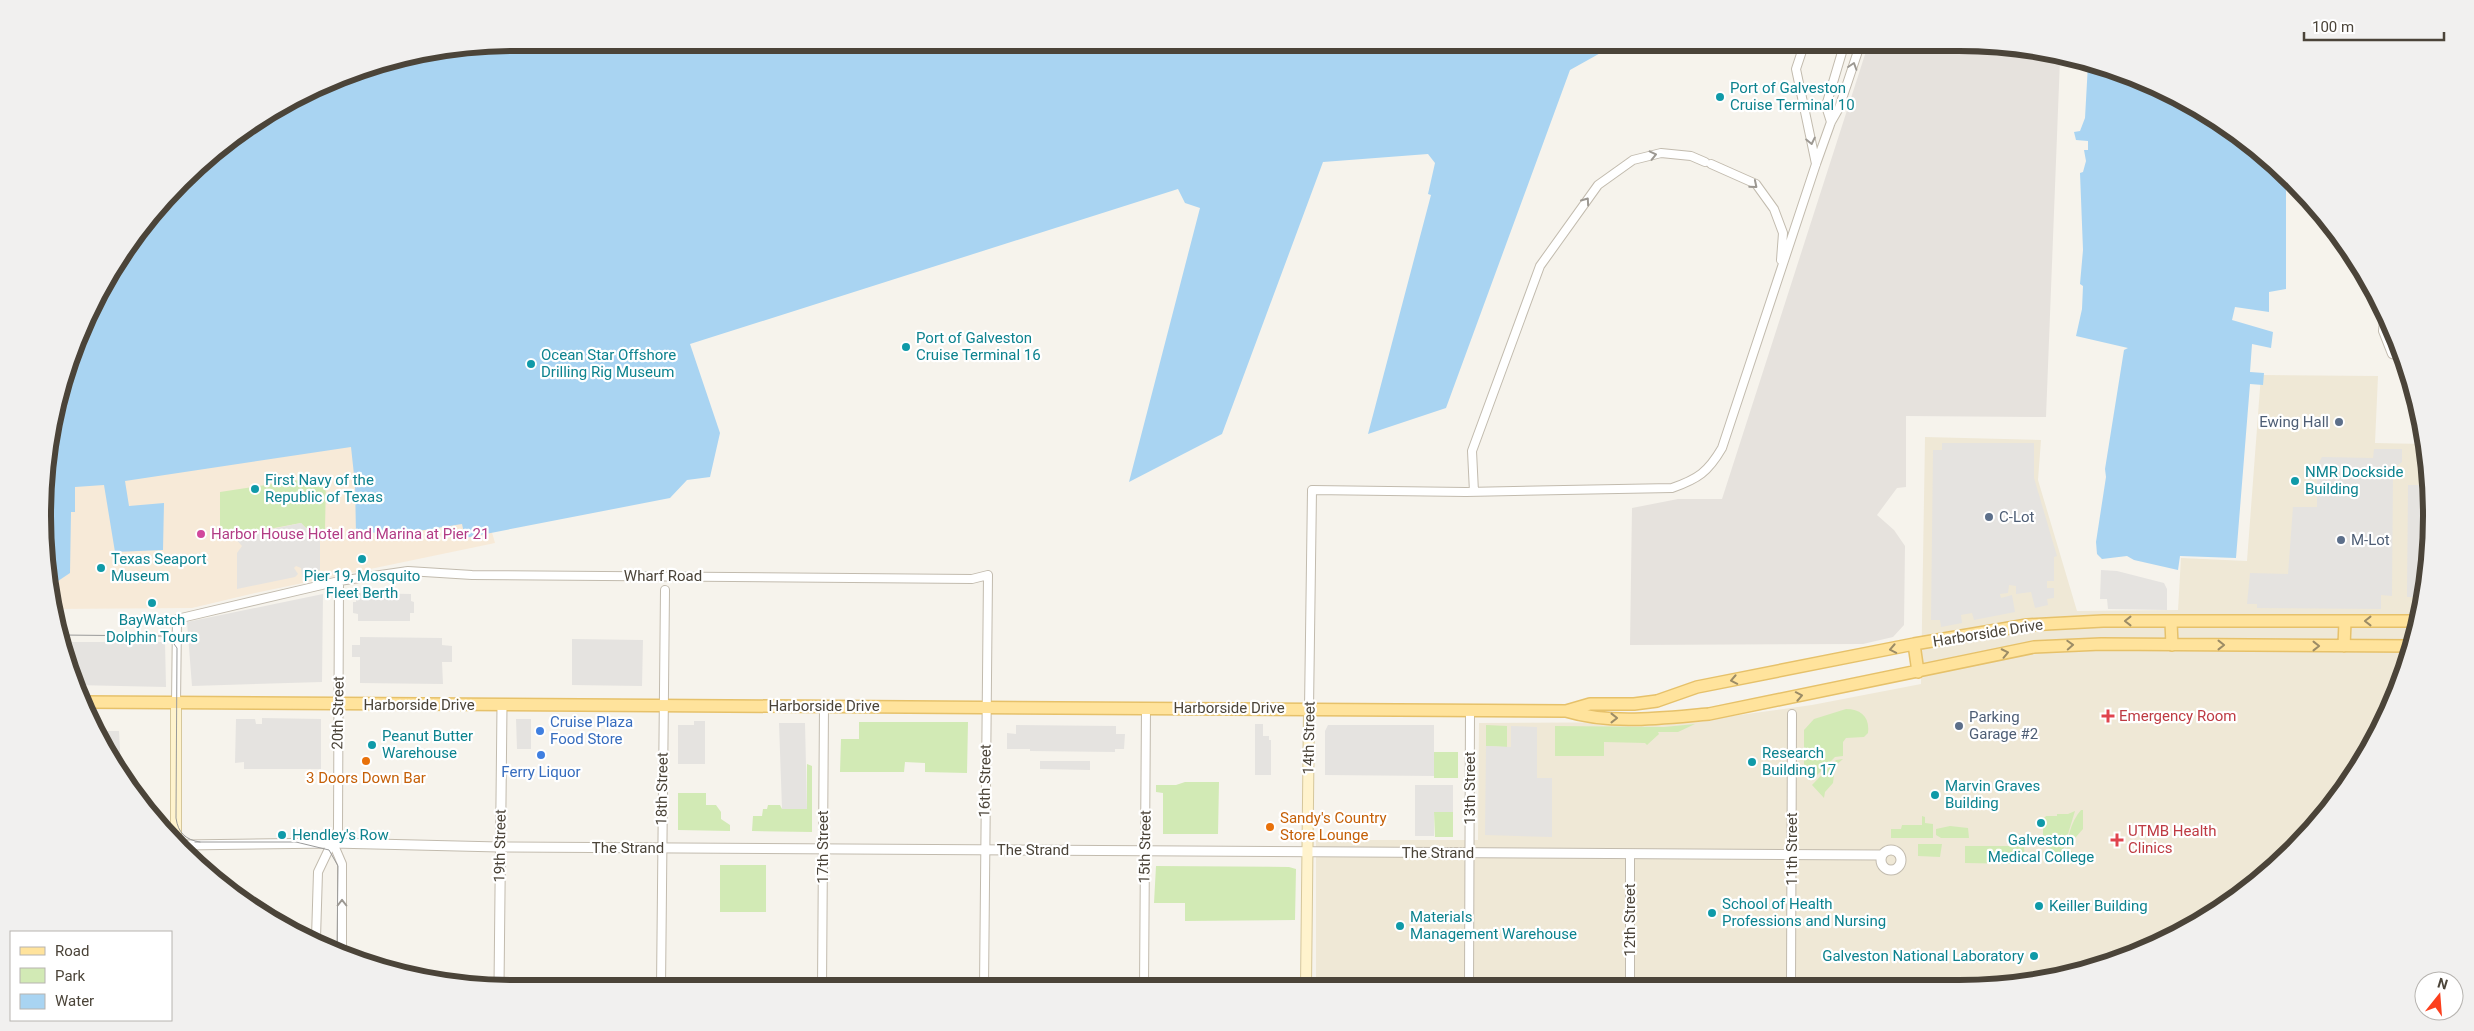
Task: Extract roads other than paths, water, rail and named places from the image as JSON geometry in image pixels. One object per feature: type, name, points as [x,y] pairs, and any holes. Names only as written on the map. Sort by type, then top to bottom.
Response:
[{"type":"main road","name":"Harborside Drive","points":[[1566,711],[1590,704],[1634,704],[1656,701],[1698,687],[1914,644],[2027,625],[2103,621],[2410,621]]},
{"type":"main road","points":[[2170,622],[2172,645]]},
{"type":"main road","points":[[2344,646],[2345,622]]},
{"type":"main road","points":[[2027,625],[2034,647]]},
{"type":"main road","points":[[1914,644],[1918,672]]},
{"type":"main road","name":"Harborside Drive","points":[[91,702],[1470,710],[1566,711],[1590,718],[1661,718],[1709,714],[2034,647],[2101,644],[2404,646]]},
{"type":"main road","points":[[176,704],[176,832]]},
{"type":"main road","name":"14th Street","points":[[1306,980],[1309,709]]},
{"type":"street","points":[[1802,51],[1796,69],[1816,164]]},
{"type":"street","points":[[1831,122],[1826,106],[1842,51]]},
{"type":"street","points":[[1781,271],[1783,233],[1774,209],[1756,184],[1691,156],[1661,153],[1633,160],[1598,185],[1540,266],[1472,451],[1474,492],[1672,488],[1693,480],[1711,467],[1722,448],[1781,271],[1816,164],[1831,122],[1839,108],[1858,51]]},
{"type":"street","points":[[2383,328],[2382,331],[2393,354]]},
{"type":"street","name":"14th Street","points":[[1309,709],[1312,490],[1474,492]]},
{"type":"street","name":"Wharf Road","points":[[176,704],[177,619],[339,581],[408,571],[472,575],[972,579],[988,575]]},
{"type":"street","name":"16th Street","points":[[984,980],[988,575]]},
{"type":"street","name":"20th Street","points":[[316,935],[318,872],[338,830],[339,581]]},
{"type":"street","name":"18th Street","points":[[661,980],[665,590]]},
{"type":"street","name":"19th Street","points":[[499,979],[502,706]]},
{"type":"street","name":"17th Street","points":[[822,980],[824,706]]},
{"type":"street","name":"15th Street","points":[[1144,980],[1146,708]]},
{"type":"street","name":"13th Street","points":[[1469,980],[1470,710]]},
{"type":"street","name":"11th Street","points":[[1791,980],[1792,714]]},
{"type":"street","points":[[333,843],[342,864],[342,946]]},
{"type":"street","name":"The Strand","points":[[188,845],[333,843],[499,847],[1882,856]]},
{"type":"street","name":"12th Street","points":[[1630,854],[1630,980]]},
{"type":"water","points":[[516,51],[1604,51],[1570,70],[1446,408],[1368,434],[1431,195],[1428,194],[1435,163],[1428,154],[1323,162],[1222,434],[1129,482],[1200,208],[1185,203],[1178,189],[690,344],[720,433],[710,477],[687,480],[670,498],[465,538],[462,524],[412,532],[356,533],[355,484],[351,447],[125,481],[129,506],[164,503],[163,550],[115,552],[104,485],[75,487],[75,512],[71,512],[70,573],[56,582],[51,516],[55,455],[67,395],[76,366],[99,310],[113,283],[129,258],[166,209],[209,166],[258,129],[283,113],[310,99],[366,76],[395,67],[455,55]]},
{"type":"water","points":[[2088,70],[2136,87],[2191,113],[2241,147],[2286,186],[2286,289],[2269,292],[2269,312],[2235,307],[2232,320],[2273,332],[2271,348],[2252,344],[2250,372],[2264,373],[2263,385],[2250,384],[2236,558],[2180,556],[2178,570],[2134,560],[2127,556],[2102,559],[2097,554],[2096,542],[2106,477],[2105,469],[2124,350],[2128,348],[2076,336],[2082,309],[2083,286],[2080,284],[2083,250],[2080,173],[2083,172],[2086,161],[2084,150],[2088,150],[2088,141],[2076,140],[2074,132],[2080,131],[2085,118]]},
{"type":"tram line","points":[[67,635],[161,636],[171,640],[177,648],[176,818],[181,832],[191,840],[200,842]]},
{"type":"tram line","points":[[195,842],[296,842],[329,850],[338,866],[337,944]]},
{"type":"place","name":"Port of Galveston Cruise Terminal 10","points":[[1720,97]]},
{"type":"place","name":"Port of Galveston Cruise Terminal 16","points":[[906,347]]},
{"type":"place","name":"Ocean Star Offshore Drilling Rig Museum","points":[[531,364]]},
{"type":"place","name":"Ewing Hall","points":[[2339,422]]},
{"type":"place","name":"NMR Dockside Building","points":[[2295,481]]},
{"type":"place","name":"First Navy of the Republic of Texas","points":[[255,489]]},
{"type":"place","name":"C-Lot","points":[[1989,517]]},
{"type":"place","name":"Harbor House Hotel and Marina at Pier 21","points":[[201,534]]},
{"type":"place","name":"M-Lot","points":[[2341,540]]},
{"type":"place","name":"Pier 19, Mosquito Fleet Berth","points":[[362,559]]},
{"type":"place","name":"Texas Seaport Museum","points":[[101,568]]},
{"type":"place","name":"BayWatch Dolphin Tours","points":[[152,603]]},
{"type":"place","name":"Emergency Room","points":[[2108,716]]},
{"type":"place","name":"Parking Garage #2","points":[[1959,726]]},
{"type":"place","name":"Cruise Plaza Food Store","points":[[540,731]]},
{"type":"place","name":"Peanut Butter Warehouse","points":[[372,745]]},
{"type":"place","name":"Ferry Liquor","points":[[541,755]]},
{"type":"place","name":"3 Doors Down Bar","points":[[366,761]]},
{"type":"place","name":"Research Building 17","points":[[1752,762]]},
{"type":"place","name":"Marvin Graves Building","points":[[1935,795]]},
{"type":"place","name":"Galveston Medical College","points":[[2041,823]]},
{"type":"place","name":"Sandy's Country Store Lounge","points":[[1270,827]]},
{"type":"place","name":"Hendley's Row","points":[[282,835]]},
{"type":"place","name":"UTMB Health Clinics","points":[[2117,840]]},
{"type":"place","name":"Keiller Building","points":[[2039,906]]},
{"type":"place","name":"School of Health Professions and Nursing","points":[[1712,913]]},
{"type":"place","name":"Materials Management Warehouse","points":[[1400,926]]},
{"type":"place","name":"Galveston National Laboratory","points":[[2034,956]]}]
